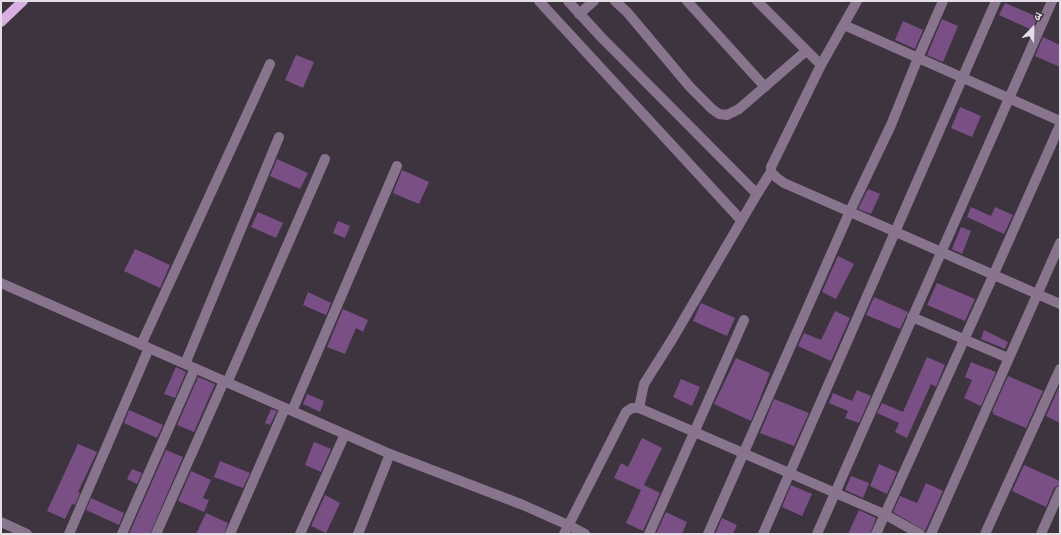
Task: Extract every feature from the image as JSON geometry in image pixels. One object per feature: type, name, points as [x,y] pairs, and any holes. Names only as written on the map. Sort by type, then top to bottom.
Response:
[{"type":"main road","points":[[1,22],[23,1]]},
{"type":"street","points":[[539,1],[741,220]]},
{"type":"street","points":[[568,1],[579,14],[757,194]]},
{"type":"street","points":[[579,14],[594,1]]},
{"type":"street","points":[[615,1],[627,12],[690,87],[719,114],[727,115],[739,109],[806,51]]},
{"type":"street","points":[[687,1],[765,87]]},
{"type":"street","points":[[757,1],[821,65]]},
{"type":"street","points":[[639,408],[644,384],[673,338],[741,220],[771,172],[771,167],[821,65],[857,1]]},
{"type":"street","points":[[708,534],[850,211],[891,125],[943,1]]},
{"type":"street","points":[[763,534],[996,1]]},
{"type":"street","points":[[817,534],[1052,1]]},
{"type":"street","points":[[844,24],[1060,121]]},
{"type":"street","points":[[69,534],[145,346],[270,64]]},
{"type":"street","points":[[876,534],[1060,125]]},
{"type":"street","points":[[185,364],[279,137]]},
{"type":"street","points":[[156,534],[226,382],[325,159]]},
{"type":"street","points":[[230,534],[397,166]]},
{"type":"street","points":[[771,172],[784,182],[993,276],[1038,293],[1060,304]]},
{"type":"street","points":[[931,534],[1060,243]]},
{"type":"street","points":[[1,283],[390,454],[523,506],[566,529],[585,534]]},
{"type":"street","points":[[912,317],[1008,358]]},
{"type":"street","points":[[649,534],[744,320]]},
{"type":"street","points":[[122,534],[195,368]]},
{"type":"street","points":[[985,534],[1060,369]]},
{"type":"street","points":[[566,529],[626,412],[632,408],[639,408],[836,492],[884,514],[920,534]]},
{"type":"street","points":[[300,534],[344,434]]},
{"type":"street","points":[[358,534],[390,454]]},
{"type":"street","points":[[1041,534],[1060,491]]},
{"type":"street","points":[[1,522],[27,534]]},
{"type":"building","points":[[1005,3],[1038,17],[1032,30],[999,15]]},
{"type":"building","points":[[942,19],[958,26],[943,62],[927,55]]},
{"type":"building","points":[[903,21],[923,30],[915,49],[895,40]]},
{"type":"building","points":[[1043,37],[1060,45],[1060,67],[1035,56]]},
{"type":"building","points":[[296,55],[314,62],[303,88],[285,80]]},
{"type":"building","points":[[960,107],[981,116],[972,137],[951,128]]},
{"type":"building","points":[[277,159],[308,173],[300,189],[270,176]]},
{"type":"building","points":[[402,170],[429,182],[419,204],[393,193]]},
{"type":"building","points":[[868,189],[880,194],[871,214],[858,209]]},
{"type":"building","points":[[971,207],[991,216],[995,207],[1013,215],[1004,234],[967,217]]},
{"type":"building","points":[[258,212],[283,223],[276,238],[251,227]]},
{"type":"building","points":[[338,221],[350,226],[345,238],[333,233]]},
{"type":"building","points":[[961,227],[971,231],[962,254],[952,249]]},
{"type":"building","points":[[135,249],[170,265],[160,288],[124,271]]},
{"type":"building","points":[[838,256],[854,264],[836,299],[822,292]]},
{"type":"building","points":[[937,283],[975,299],[965,321],[927,305]]},
{"type":"building","points":[[308,292],[331,303],[326,315],[303,305]]},
{"type":"building","points":[[874,297],[908,312],[900,329],[866,315]]},
{"type":"building","points":[[701,303],[735,318],[727,336],[693,321]]},
{"type":"building","points":[[343,309],[368,320],[363,332],[356,328],[345,354],[327,347]]},
{"type":"building","points":[[835,311],[850,318],[831,361],[798,346],[804,333],[821,340]]},
{"type":"building","points":[[984,330],[1008,342],[1005,349],[981,339]]},
{"type":"building","points":[[927,357],[945,365],[936,387],[931,384],[907,438],[895,432],[899,423],[877,413],[882,403],[903,412]]},
{"type":"building","points":[[736,358],[770,373],[751,421],[714,404]]},
{"type":"building","points":[[971,362],[996,372],[981,406],[964,398],[972,380],[965,377]]},
{"type":"building","points":[[176,367],[186,372],[175,398],[164,394]]},
{"type":"building","points":[[1008,376],[1043,391],[1026,428],[993,414],[994,412],[992,412]]},
{"type":"building","points":[[198,377],[215,384],[194,432],[177,425]]},
{"type":"building","points":[[681,379],[700,387],[692,406],[673,397]]},
{"type":"building","points":[[1060,385],[1060,423],[1046,416]]},
{"type":"building","points":[[857,390],[871,396],[859,423],[845,418],[848,411],[829,403],[833,393],[852,401]]},
{"type":"building","points":[[307,394],[324,401],[320,412],[303,404]]},
{"type":"building","points":[[774,399],[809,413],[794,446],[760,433]]},
{"type":"building","points":[[271,409],[277,411],[270,425],[265,423]]},
{"type":"building","points":[[129,410],[163,425],[157,438],[124,423]]},
{"type":"building","points":[[642,438],[662,448],[644,485],[660,493],[643,531],[626,523],[641,490],[614,478],[621,463],[628,467]]},
{"type":"building","points":[[314,442],[331,449],[321,472],[305,465]]},
{"type":"building","points":[[78,444],[97,452],[78,492],[80,493],[75,505],[72,504],[65,519],[47,511]]},
{"type":"building","points":[[166,450],[183,457],[150,534],[129,534]]},
{"type":"building","points":[[220,461],[250,473],[243,488],[214,477]]},
{"type":"building","points":[[879,464],[897,472],[887,494],[870,486]]},
{"type":"building","points":[[1024,465],[1060,481],[1060,485],[1054,488],[1046,507],[1012,491]]},
{"type":"building","points":[[132,469],[142,473],[137,484],[127,479]]},
{"type":"building","points":[[191,471],[211,480],[203,498],[209,500],[204,512],[178,501]]},
{"type":"building","points":[[851,476],[869,483],[863,498],[845,490]]},
{"type":"building","points":[[926,483],[943,491],[925,531],[893,512],[900,496],[917,503]]},
{"type":"building","points":[[791,485],[812,494],[802,516],[782,507]]},
{"type":"building","points":[[325,495],[340,503],[326,533],[311,526]]},
{"type":"building","points":[[91,498],[124,513],[119,525],[86,510]]},
{"type":"building","points":[[859,510],[876,518],[870,534],[848,534]]},
{"type":"building","points":[[666,512],[687,522],[682,534],[656,534]]},
{"type":"building","points":[[206,513],[228,523],[224,534],[196,534]]},
{"type":"building","points":[[722,518],[737,525],[733,534],[715,534]]}]
